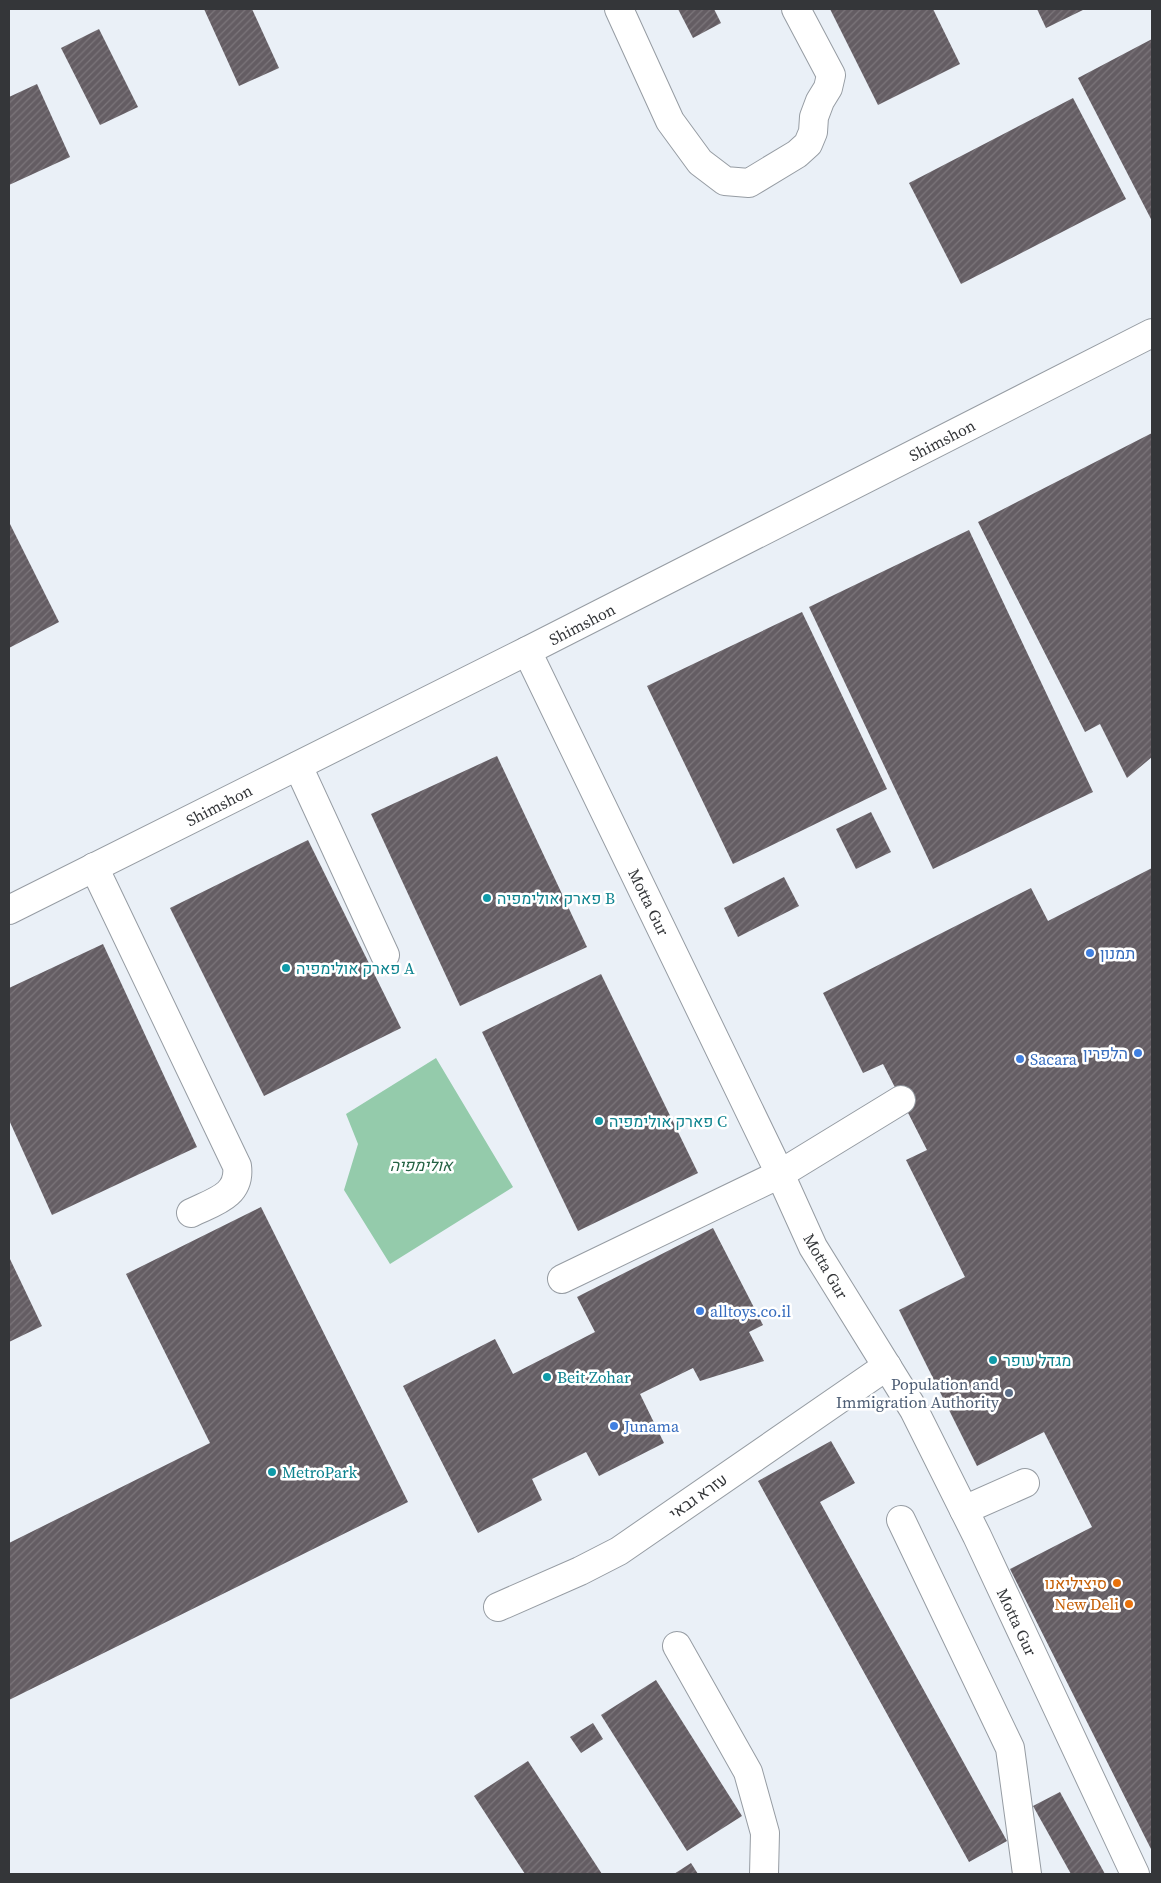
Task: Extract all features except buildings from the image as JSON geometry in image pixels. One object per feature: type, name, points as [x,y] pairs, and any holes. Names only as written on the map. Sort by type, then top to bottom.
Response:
[{"type":"street","points":[[618,9],[670,121],[700,162],[725,181],[749,183],[797,154],[808,144],[814,132],[814,117],[820,101],[828,88],[831,75],[796,9]]},
{"type":"street","name":"Shimshon","points":[[9,910],[527,651],[1152,333]]},
{"type":"street","name":"Motta Gur","points":[[527,651],[780,1174],[813,1247],[914,1410],[964,1510],[1135,1874]]},
{"type":"street","points":[[298,766],[385,955]]},
{"type":"street","points":[[94,868],[237,1166],[238,1176],[234,1186],[226,1196],[191,1213]]},
{"type":"street","points":[[562,1279],[780,1174],[901,1100]]},
{"type":"street","name":"עזרא גבאי","points":[[498,1607],[580,1571],[619,1550],[887,1366]]},
{"type":"street","points":[[964,1510],[1025,1484]]},
{"type":"street","points":[[901,1520],[1010,1748],[1024,1873]]},
{"type":"street","points":[[676,1646],[748,1772],[765,1833],[764,1874]]},
{"type":"green space","name":"אולימפיה","points":[[436,1058],[513,1187],[390,1264],[344,1190],[358,1144],[346,1114]]},
{"type":"place","name":"פארק אולימפיה B","points":[[487,898]]},
{"type":"place","name":"תמנון","points":[[1090,953]]},
{"type":"place","name":"פארק אולימפיה A","points":[[286,968]]},
{"type":"place","name":"הלפרין","points":[[1138,1053]]},
{"type":"place","name":"Sacara","points":[[1020,1059]]},
{"type":"place","name":"פארק אולימפיה C","points":[[599,1121]]},
{"type":"place","name":"alltoys.co.il","points":[[700,1311]]},
{"type":"place","name":"מגדל עופר","points":[[993,1360]]},
{"type":"place","name":"Beit Zohar","points":[[547,1377]]},
{"type":"place","name":"Population and Immigration Authority","points":[[1009,1393]]},
{"type":"place","name":"Junama","points":[[614,1426]]},
{"type":"place","name":"MetroPark","points":[[272,1472]]},
{"type":"place","name":"סיציליאנו","points":[[1117,1583]]},
{"type":"place","name":"New Deli","points":[[1129,1604]]}]
